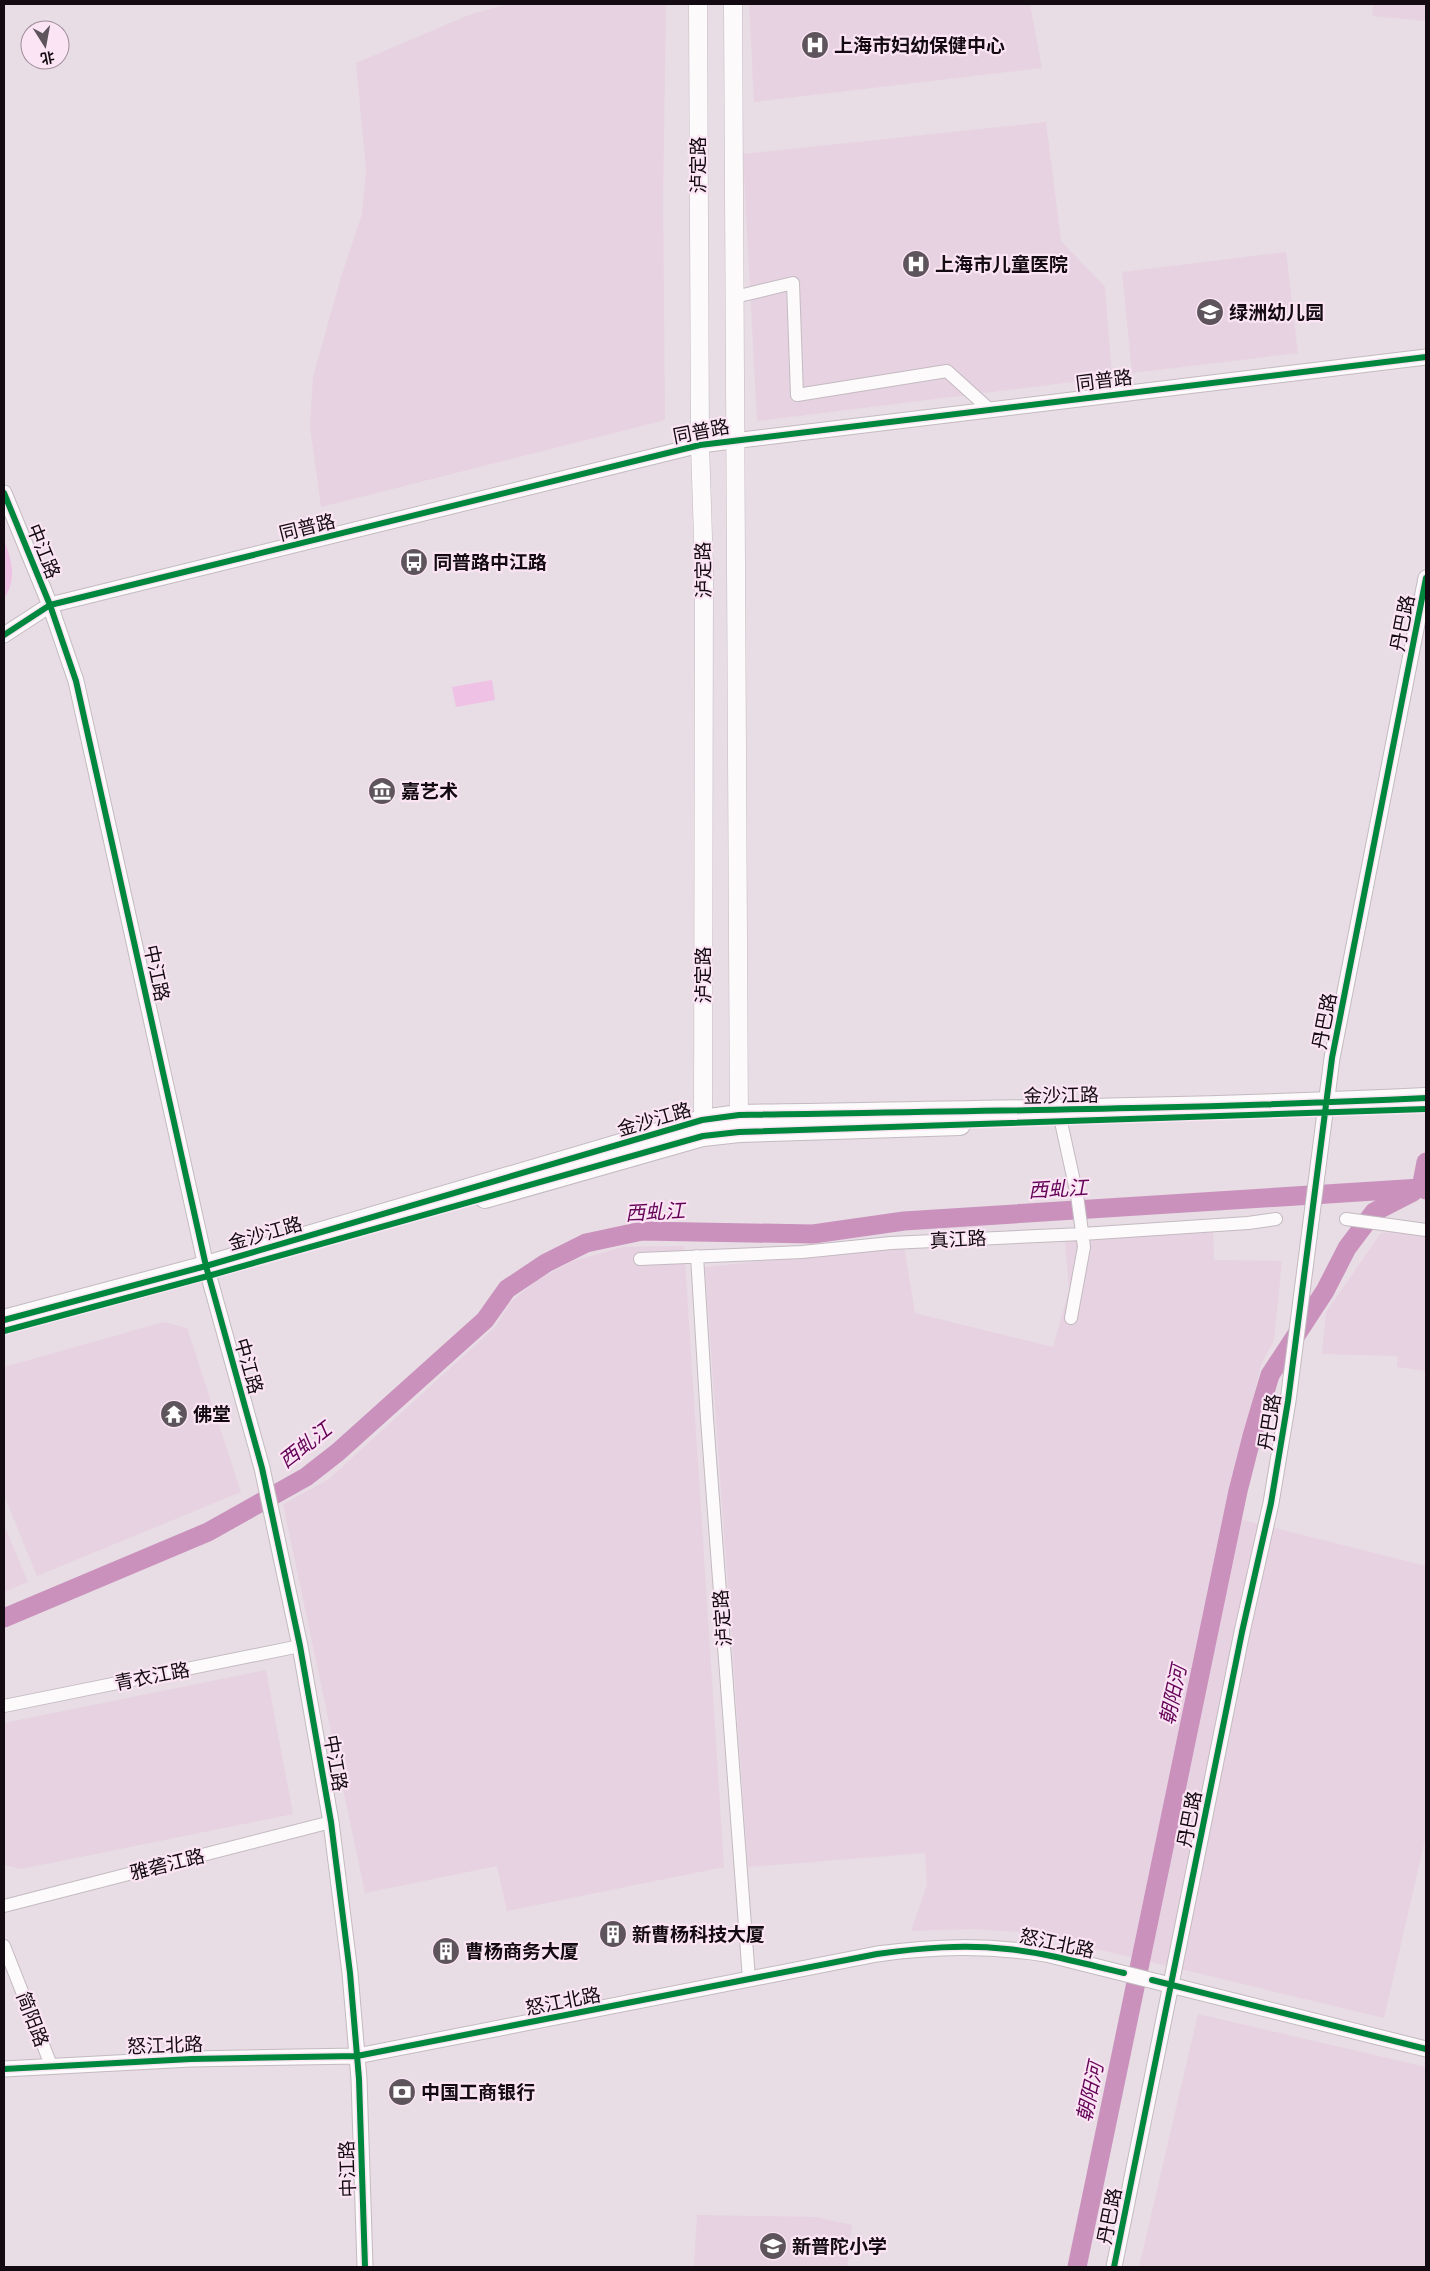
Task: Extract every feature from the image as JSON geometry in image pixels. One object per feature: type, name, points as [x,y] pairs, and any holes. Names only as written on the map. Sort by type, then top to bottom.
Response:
[{"type":"main road","name":"泸定路","points":[[698,4],[700,445],[704,568],[703,1128]]},
{"type":"main road","name":"泸定路","points":[[733,4],[739,1123]]},
{"type":"main road","name":"金沙江路","points":[[739,1123],[1061,1122],[1325,1108],[1426,1098]]},
{"type":"main road","name":"金沙江路","points":[[4,1331],[703,1128],[739,1123],[1325,1108],[1426,1109]]},
{"type":"main road","name":"金沙江路","points":[[4,1320],[207,1271]]},
{"type":"street","points":[[735,297],[793,283],[797,395],[947,371],[989,409]]},
{"type":"street","name":"同普路","points":[[4,635],[50,605],[700,445],[735,439],[1426,358]]},
{"type":"street","name":"中江路","points":[[4,493],[50,605],[76,681],[92,746],[207,1271],[262,1468],[300,1646],[331,1822],[358,2056],[365,2267]]},
{"type":"street","name":"丹巴路","points":[[1114,2267],[1242,1632],[1271,1504],[1288,1401],[1334,1049],[1426,578]]},
{"type":"street","points":[[1061,1122],[1077,1195],[1084,1247],[1071,1318]]},
{"type":"street","name":"真江路","points":[[640,1259],[802,1252],[891,1243],[1248,1223],[1276,1219]]},
{"type":"street","points":[[1346,1219],[1426,1230]]},
{"type":"street","name":"泸定路","points":[[697,1256],[707,1419],[749,1980]]},
{"type":"street","name":"青衣江路","points":[[4,1706],[300,1646]]},
{"type":"street","name":"雅砻江路","points":[[4,1906],[331,1822]]},
{"type":"street","name":"简阳路","points":[[4,1946],[51,2065]]},
{"type":"street","name":"怒江北路","points":[[4,2069],[182,2059],[358,2056],[877,1954],[920,1948],[964,1946],[1006,1948],[1046,1954],[1426,2048]]},
{"type":"shaded area","points":[[508,4],[666,4],[663,199],[665,420],[321,507],[310,426],[313,377],[341,277],[362,214],[366,170],[356,63],[469,15]]},
{"type":"shaded area","points":[[749,4],[1030,4],[1042,68],[754,102]]},
{"type":"shaded area","points":[[1373,4],[1426,4],[1426,21],[1372,16]]},
{"type":"shaded area","name":"上海市儿童医院","points":[[1046,122],[1061,241],[1105,287],[1112,377],[757,421],[743,154]]},
{"type":"shaded area","name":"绿洲幼儿园","points":[[1286,252],[1298,353],[1132,373],[1122,272]]},
{"type":"shaded area","points":[[4,541],[11,562],[12,577],[11,585],[4,598]]},
{"type":"shaded area","points":[[492,680],[495,700],[456,707],[452,687]]},
{"type":"shaded area","points":[[1213,1230],[1214,1260],[1282,1261],[1274,1340],[1261,1365],[1227,1516],[1426,1566],[1426,1835],[1384,2018],[1059,1940],[1018,1932],[973,1929],[911,1931],[927,1885],[925,1853],[748,1867],[705,1267],[904,1246],[915,1313],[1053,1347],[1069,1290],[1065,1240]]},
{"type":"shaded area","points":[[1404,1232],[1426,1235],[1426,1371],[1397,1367],[1398,1356],[1322,1354],[1326,1312],[1381,1233]]},
{"type":"shaded area","points":[[684,1246],[724,1867],[507,1911],[497,1866],[365,1893],[283,1504],[329,1479],[495,1327],[511,1302],[537,1280],[573,1261],[623,1247]]},
{"type":"shaded area","points":[[164,1322],[187,1328],[241,1492],[37,1576],[4,1495],[4,1367]]},
{"type":"shaded area","points":[[4,1525],[28,1582],[4,1592]]},
{"type":"shaded area","points":[[266,1670],[293,1814],[21,1869],[4,1865],[4,1723]]},
{"type":"shaded area","points":[[1198,2014],[1426,2067],[1426,2267],[1139,2267]]},
{"type":"shaded area","name":"新普陀小学","points":[[697,2215],[815,2217],[852,2225],[847,2267],[694,2267]]},
{"type":"waterway","points":[[1421,1188],[1426,1162]]},
{"type":"waterway","name":"西虬江","points":[[4,1618],[208,1532],[306,1477],[338,1452],[485,1320],[507,1289],[546,1263],[586,1243],[642,1231],[813,1234],[904,1221],[1421,1188],[1426,1190]]},
{"type":"waterway","name":"朝阳河","points":[[1077,2267],[1238,1491],[1270,1375],[1325,1291],[1347,1248],[1374,1212],[1413,1192]]},
{"type":"cycle path","points":[[4,635],[50,605],[700,445],[1426,357]]},
{"type":"cycle path","points":[[4,493],[50,605],[76,681],[206,1266],[262,1468],[300,1646],[331,1822],[350,1973],[359,2079],[365,2267]]},
{"type":"cycle path","points":[[1114,2267],[1242,1632],[1271,1503],[1288,1401],[1332,1058],[1426,578]]},
{"type":"cycle path","points":[[4,1320],[206,1266],[702,1120],[739,1115],[1168,1107],[1426,1098]]},
{"type":"cycle path","points":[[4,1331],[208,1276],[703,1136],[739,1132],[1426,1109]]},
{"type":"cycle path","points":[[4,2069],[191,2059],[357,2056],[877,1954],[925,1948],[974,1947],[1022,1951],[1124,1973]]},
{"type":"cycle path","points":[[1152,1980],[1426,2049]]},
{"type":"place","name":"上海市妇幼保健中心","points":[[815,45]]},
{"type":"place","name":"上海市儿童医院","points":[[916,264]]},
{"type":"place","name":"绿洲幼儿园","points":[[1210,312]]},
{"type":"place","name":"同普路中江路","points":[[414,562]]},
{"type":"place","name":"嘉艺术","points":[[382,791]]},
{"type":"place","name":"佛堂","points":[[174,1414]]},
{"type":"place","name":"新曹杨科技大厦","points":[[613,1934]]},
{"type":"place","name":"曹杨商务大厦","points":[[446,1951]]},
{"type":"place","name":"中国工商银行","points":[[402,2092]]},
{"type":"place","name":"新普陀小学","points":[[773,2246]]}]
